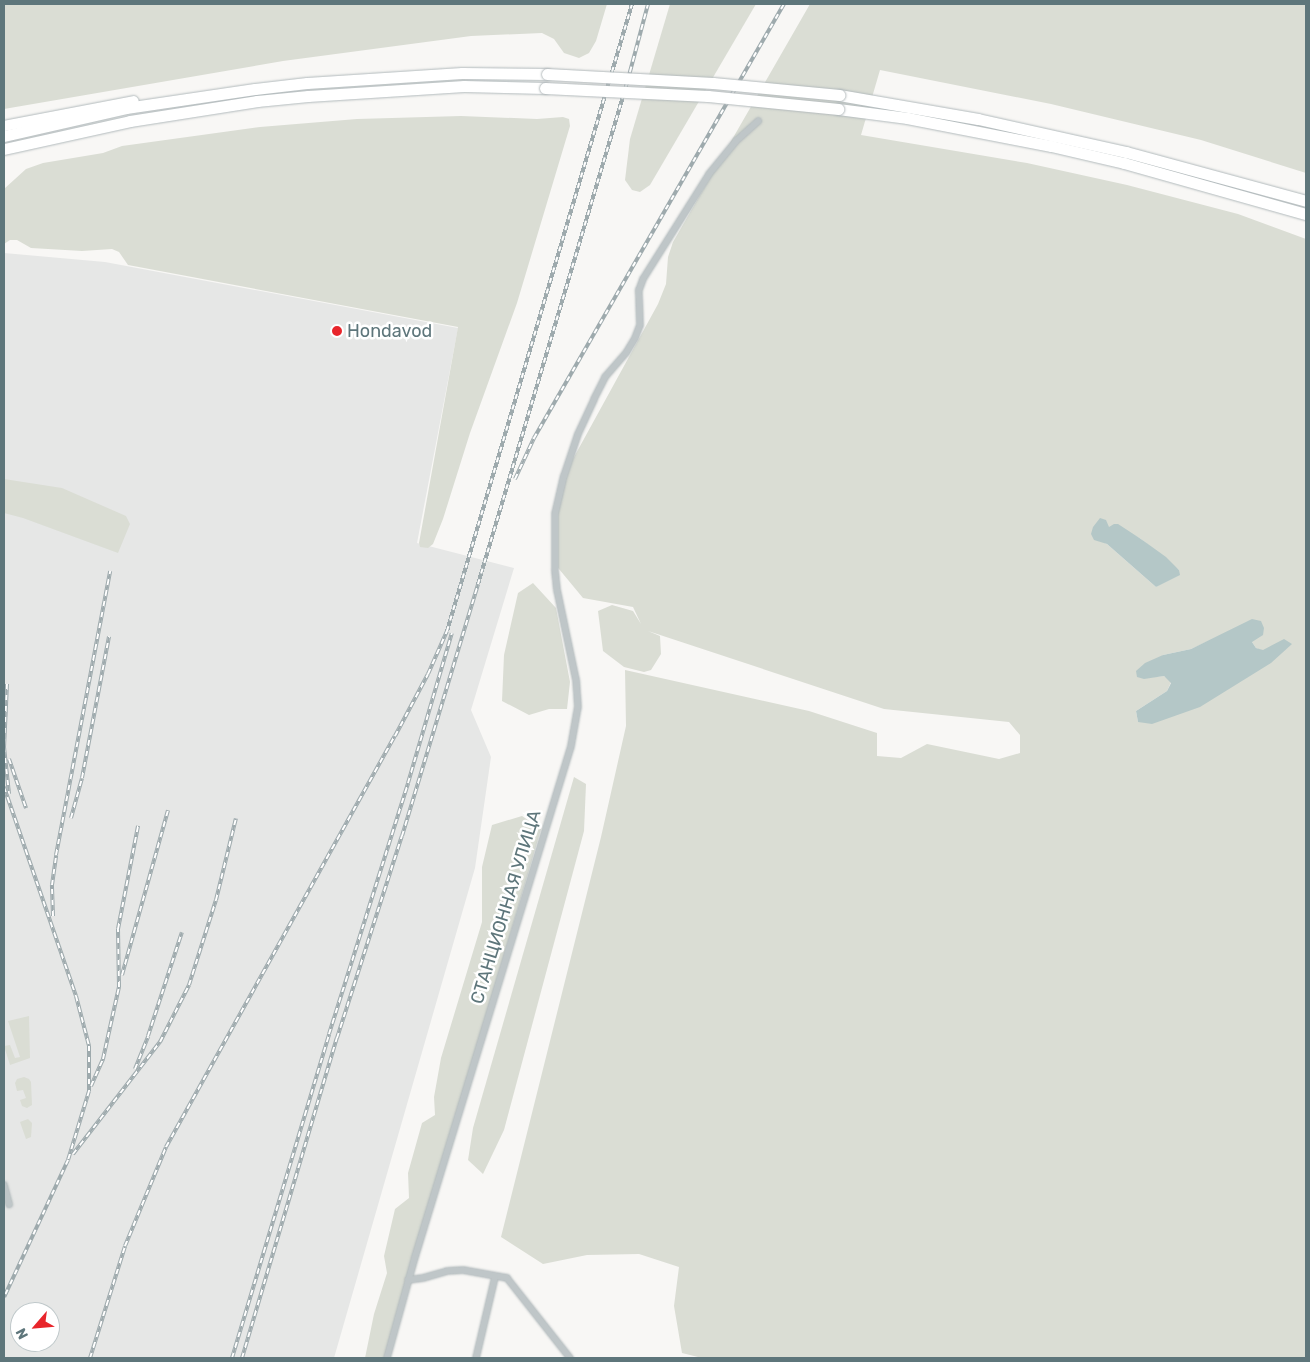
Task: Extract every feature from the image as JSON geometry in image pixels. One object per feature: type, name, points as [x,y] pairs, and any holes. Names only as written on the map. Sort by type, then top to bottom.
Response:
[{"type":"highway","points":[[4,136],[81,117],[180,99],[307,83],[462,73],[547,74],[722,83],[839,95],[935,111],[1063,137],[1202,171],[1306,201]]},
{"type":"highway","points":[[4,149],[76,132],[181,113],[257,101],[336,94],[464,86],[708,96],[907,118],[1060,148],[1171,175],[1306,214]]},
{"type":"main road","points":[[4,126],[126,102],[180,99]]},
{"type":"main road","points":[[4,155],[181,113]]},
{"type":"street","name":"СТАНЦИОННАЯ УЛИЦА","points":[[387,1358],[408,1280],[571,746],[578,707],[576,680],[557,590],[555,514],[570,457],[597,391],[605,377],[626,353],[635,338],[640,325],[639,290],[643,279],[709,174],[736,141],[758,121]]},
{"type":"street","points":[[4,1185],[9,1204]]},
{"type":"street","points":[[408,1280],[447,1271],[463,1270],[507,1278],[570,1358]]},
{"type":"street","points":[[476,1358],[495,1277]]},
{"type":"shaded area","points":[[4,4],[607,4],[596,41],[589,53],[579,58],[564,53],[554,39],[542,33],[471,36],[283,61],[4,109]]},
{"type":"shaded area","points":[[670,4],[756,4],[650,185],[640,192],[632,190],[625,180],[630,139]]},
{"type":"shaded area","points":[[810,4],[1306,4],[1306,173],[1201,140],[1051,104],[880,70],[861,135],[1027,163],[1127,185],[1238,214],[1306,239],[1306,1358],[702,1358],[682,1353],[674,1306],[679,1267],[639,1254],[587,1255],[543,1264],[501,1237],[601,837],[626,726],[625,670],[809,711],[877,733],[877,756],[901,758],[927,744],[999,759],[1020,753],[1020,735],[1009,722],[884,709],[648,631],[660,636],[661,654],[651,670],[644,672],[624,667],[603,651],[598,611],[612,605],[633,611],[641,624],[633,607],[583,598],[554,563],[555,520],[568,468],[658,304],[666,284],[668,257],[673,242]],"holes":[[[1109,527],[1121,528],[1141,539],[1179,570],[1156,587],[1107,544],[1099,540]],[[1215,638],[1252,642],[1256,648],[1263,651],[1138,722],[1136,711],[1167,691],[1171,682],[1164,676],[1144,678],[1163,655],[1191,649]]]},
{"type":"shaded area","points":[[461,116],[537,119],[563,117],[569,119],[570,126],[517,303],[470,433],[443,519],[433,544],[428,548],[420,547],[419,543],[458,327],[128,265],[119,252],[112,249],[82,251],[31,248],[17,240],[10,240],[4,244],[4,189],[26,169],[43,163],[103,153],[122,146],[260,127],[357,119]]},
{"type":"shaded area","points":[[4,253],[105,262],[458,328],[417,543],[514,568],[471,710],[491,757],[475,868],[334,1358],[4,1358]]},
{"type":"shaded area","points":[[4,479],[62,488],[126,516],[130,524],[118,553],[23,518],[4,513]]},
{"type":"shaded area","points":[[1100,518],[1106,520],[1109,527],[1118,524],[1141,539],[1166,557],[1179,570],[1180,575],[1156,587],[1107,544],[1094,540],[1091,534],[1093,527]]},
{"type":"shaded area","points":[[533,583],[556,608],[570,682],[567,709],[549,709],[529,715],[502,701],[504,655],[518,593]]},
{"type":"shaded area","points":[[1252,619],[1261,621],[1264,628],[1263,635],[1252,642],[1256,648],[1263,650],[1284,639],[1292,644],[1271,663],[1200,707],[1152,724],[1138,722],[1136,711],[1167,691],[1171,683],[1164,676],[1144,679],[1137,677],[1136,671],[1145,663],[1163,655],[1191,649]]},
{"type":"shaded area","points":[[574,777],[586,784],[584,831],[504,1130],[483,1174],[468,1160],[473,1128]]},
{"type":"shaded area","points":[[522,816],[541,829],[387,1358],[365,1358],[374,1314],[387,1273],[384,1256],[395,1209],[409,1198],[408,1173],[422,1123],[435,1115],[434,1097],[441,1058],[482,922],[482,867],[492,825]]},
{"type":"shaded area","points":[[29,1016],[30,1058],[10,1065],[4,1046],[10,1045],[15,1058],[20,1057],[8,1021]]},
{"type":"shaded area","points":[[24,1077],[31,1082],[32,1105],[27,1108],[22,1106],[20,1100],[26,1098],[23,1090],[17,1091],[15,1083],[17,1079]]},
{"type":"shaded area","points":[[28,1119],[32,1123],[31,1137],[26,1139],[20,1122]]},
{"type":"railway","points":[[90,1358],[125,1246],[166,1147],[395,736],[428,674],[447,631],[632,4]]},
{"type":"railway","points":[[242,1358],[337,1038],[402,836],[478,584],[627,83],[648,4]]},
{"type":"railway","points":[[515,479],[534,438],[784,4]]},
{"type":"railway","points":[[53,916],[52,885],[56,855],[110,571]]},
{"type":"railway","points":[[232,1358],[452,633]]},
{"type":"railway","points":[[71,818],[82,778],[109,637]]},
{"type":"railway","points":[[7,684],[4,747],[9,794]]},
{"type":"railway","points":[[9,759],[26,808]]},
{"type":"railway","points":[[4,787],[76,996],[89,1046],[89,1091],[68,1160],[4,1297]]},
{"type":"railway","points":[[122,975],[168,810]]},
{"type":"railway","points":[[73,1154],[160,1042],[189,985],[216,900],[236,818]]},
{"type":"railway","points":[[91,1086],[103,1059],[119,987],[118,929],[138,826]]},
{"type":"railway","points":[[135,1069],[148,1036],[182,932]]},
{"type":"place","name":"Hondavod","points":[[337,331]]}]
